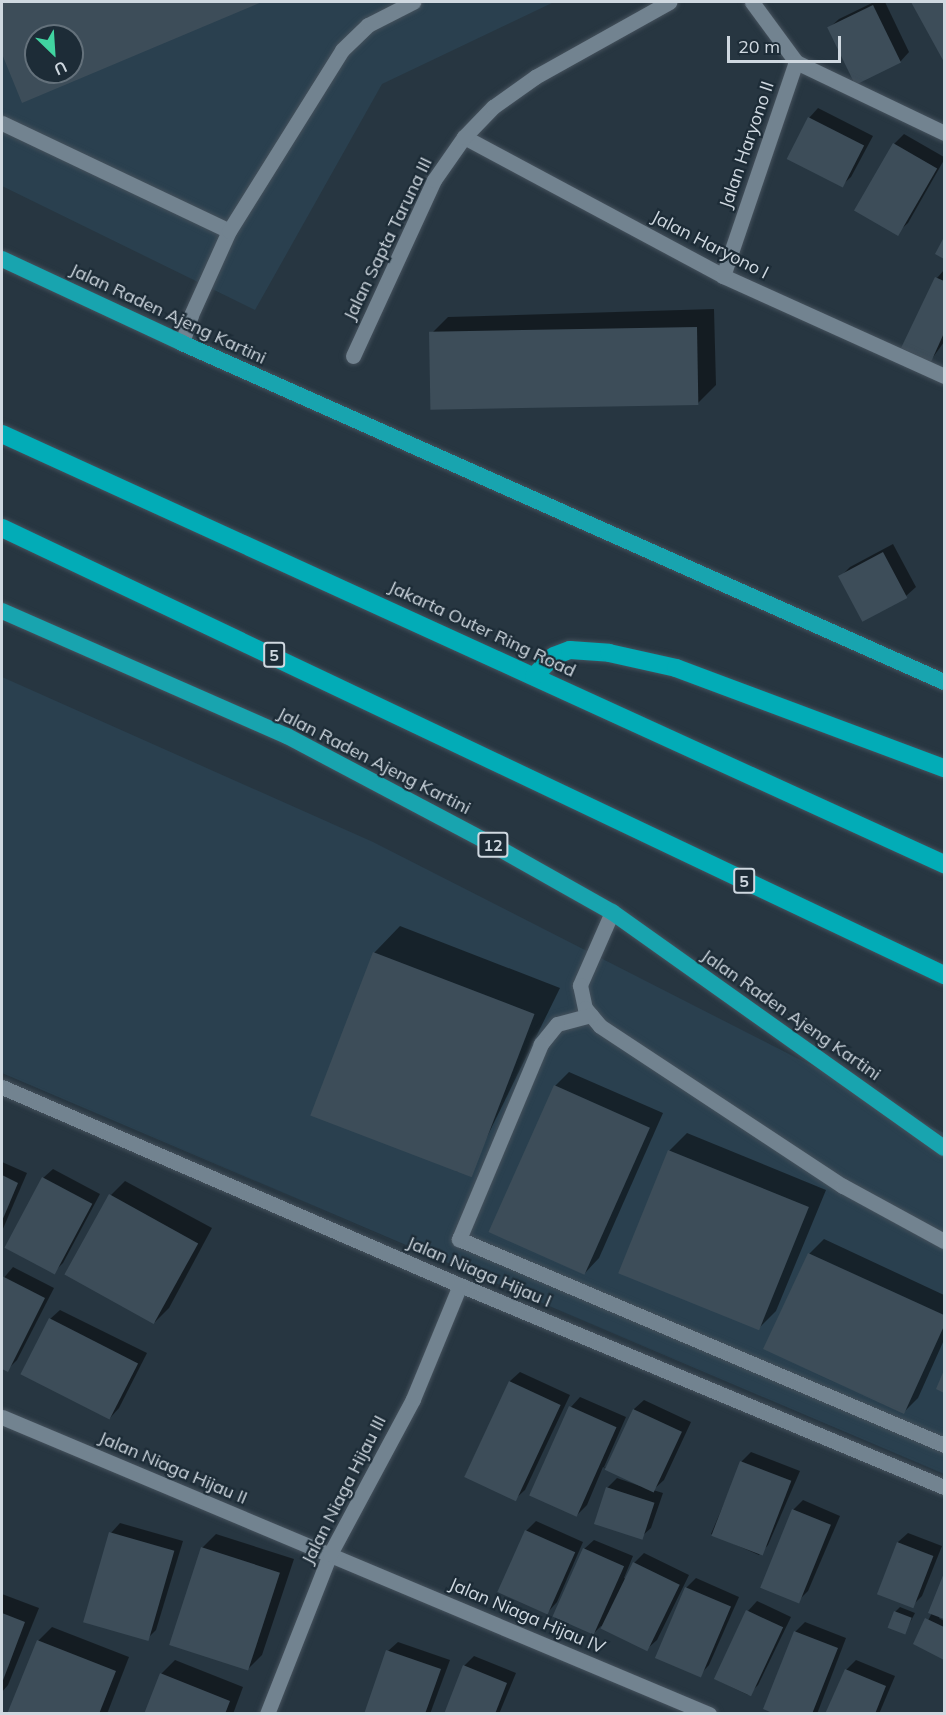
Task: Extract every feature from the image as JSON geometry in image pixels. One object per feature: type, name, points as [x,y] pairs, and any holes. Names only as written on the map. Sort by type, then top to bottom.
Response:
[{"type":"highway","name":"Jalan Raden Ajeng Kartini","points":[[2,259],[182,343],[945,682]]},
{"type":"highway","name":"Jakarta Outer Ring Road","points":[[2,434],[945,864]]},
{"type":"highway","name":"5","points":[[2,528],[346,689],[945,975]]},
{"type":"highway","name":"Jalan Raden Ajeng Kartini","points":[[2,611],[287,736],[612,912],[945,1148]]},
{"type":"highway","points":[[528,674],[554,657],[570,650],[609,653],[676,668],[945,768]]},
{"type":"street","points":[[182,343],[191,315],[229,231],[342,50],[369,25],[413,2]]},
{"type":"street","name":"Jalan Sapta Taruna III","points":[[353,356],[434,180],[464,137],[493,107],[535,77],[669,2]]},
{"type":"street","points":[[752,2],[796,62],[945,133]]},
{"type":"street","name":"Jalan Haryono II","points":[[723,276],[796,62]]},
{"type":"street","points":[[2,123],[229,231]]},
{"type":"street","name":"Jalan Haryono I","points":[[464,137],[723,276],[945,376]]},
{"type":"street","points":[[612,912],[580,984],[585,1008],[600,1026],[843,1186],[945,1241]]},
{"type":"street","points":[[591,1015],[557,1024],[541,1044],[459,1239],[945,1445]]},
{"type":"street","name":"Jalan Niaga Hijau I","points":[[2,1087],[460,1285],[945,1487]]},
{"type":"street","name":"Jalan Niaga Hijau III","points":[[267,1713],[330,1554],[413,1399],[460,1285]]},
{"type":"street","name":"Jalan Niaga Hijau II","points":[[2,1417],[330,1554]]},
{"type":"street","name":"Jalan Niaga Hijau IV","points":[[330,1554],[709,1713]]},
{"type":"shaded area","points":[[2,2],[554,2],[382,84],[255,310],[2,186]]},
{"type":"shaded area","points":[[2,677],[373,842],[944,1133],[944,1474],[2,1073]]},
{"type":"building","points":[[2,2],[262,2],[84,77],[84,24],[24,24],[24,84],[67,84],[22,103],[2,54]]},
{"type":"building","points":[[911,2],[944,2],[944,62]]},
{"type":"building","points":[[873,5],[901,63],[855,85],[827,27]]},
{"type":"building","points":[[808,117],[864,146],[843,187],[787,159]]},
{"type":"building","points":[[893,143],[937,168],[898,236],[854,211]]},
{"type":"building","points":[[944,237],[944,259],[935,254]]},
{"type":"building","points":[[935,277],[944,281],[944,333],[931,362],[901,348]]},
{"type":"building","points":[[697,327],[698,405],[430,410],[429,332]]},
{"type":"building","points":[[883,552],[907,598],[862,622],[838,576]]},
{"type":"building","points":[[373,952],[535,1014],[472,1177],[310,1115]]},
{"type":"building","points":[[554,1085],[650,1128],[584,1275],[489,1232]]},
{"type":"building","points":[[668,1150],[809,1207],[759,1330],[618,1273]]},
{"type":"building","points":[[2,1175],[18,1183],[2,1221]]},
{"type":"building","points":[[42,1177],[92,1204],[55,1274],[4,1248]]},
{"type":"building","points":[[109,1194],[198,1243],[154,1324],[64,1274]]},
{"type":"building","points":[[808,1253],[944,1315],[944,1326],[904,1414],[763,1349]]},
{"type":"building","points":[[2,1276],[45,1298],[8,1372],[2,1369]]},
{"type":"building","points":[[49,1318],[138,1363],[109,1420],[20,1374]]},
{"type":"building","points":[[944,1370],[944,1393],[936,1389]]},
{"type":"building","points":[[509,1381],[561,1405],[516,1501],[464,1477]]},
{"type":"building","points":[[569,1406],[617,1427],[577,1517],[529,1496]]},
{"type":"building","points":[[633,1409],[682,1432],[654,1493],[605,1470]]},
{"type":"building","points":[[740,1461],[791,1481],[763,1555],[711,1536]]},
{"type":"building","points":[[606,1487],[655,1503],[642,1540],[594,1524]]},
{"type":"building","points":[[792,1509],[831,1525],[799,1604],[760,1588]]},
{"type":"building","points":[[525,1530],[575,1552],[548,1614],[497,1592]]},
{"type":"building","points":[[109,1532],[174,1551],[148,1641],[83,1622]]},
{"type":"building","points":[[897,1542],[933,1556],[913,1608],[877,1594]]},
{"type":"building","points":[[201,1547],[280,1573],[248,1671],[169,1645]]},
{"type":"building","points":[[583,1548],[624,1566],[594,1635],[552,1617]]},
{"type":"building","points":[[633,1562],[680,1585],[647,1651],[601,1629]]},
{"type":"building","points":[[944,1573],[944,1619],[928,1613]]},
{"type":"building","points":[[685,1587],[731,1607],[701,1677],[655,1658]]},
{"type":"building","points":[[746,1610],[783,1627],[751,1696],[714,1679]]},
{"type":"building","points":[[894,1611],[912,1618],[905,1635],[888,1628]]},
{"type":"building","points":[[2,1613],[25,1622],[2,1683]]},
{"type":"building","points":[[925,1618],[944,1627],[944,1660],[913,1644]]},
{"type":"building","points":[[794,1631],[838,1648],[812,1714],[775,1714],[763,1709]]},
{"type":"building","points":[[37,1640],[116,1671],[99,1714],[7,1714]]},
{"type":"building","points":[[386,1650],[441,1669],[425,1714],[364,1714]]},
{"type":"building","points":[[463,1665],[507,1683],[495,1714],[444,1714]]},
{"type":"building","points":[[845,1669],[886,1686],[875,1714],[825,1714]]},
{"type":"building","points":[[160,1673],[230,1701],[225,1714],[144,1714]]}]
